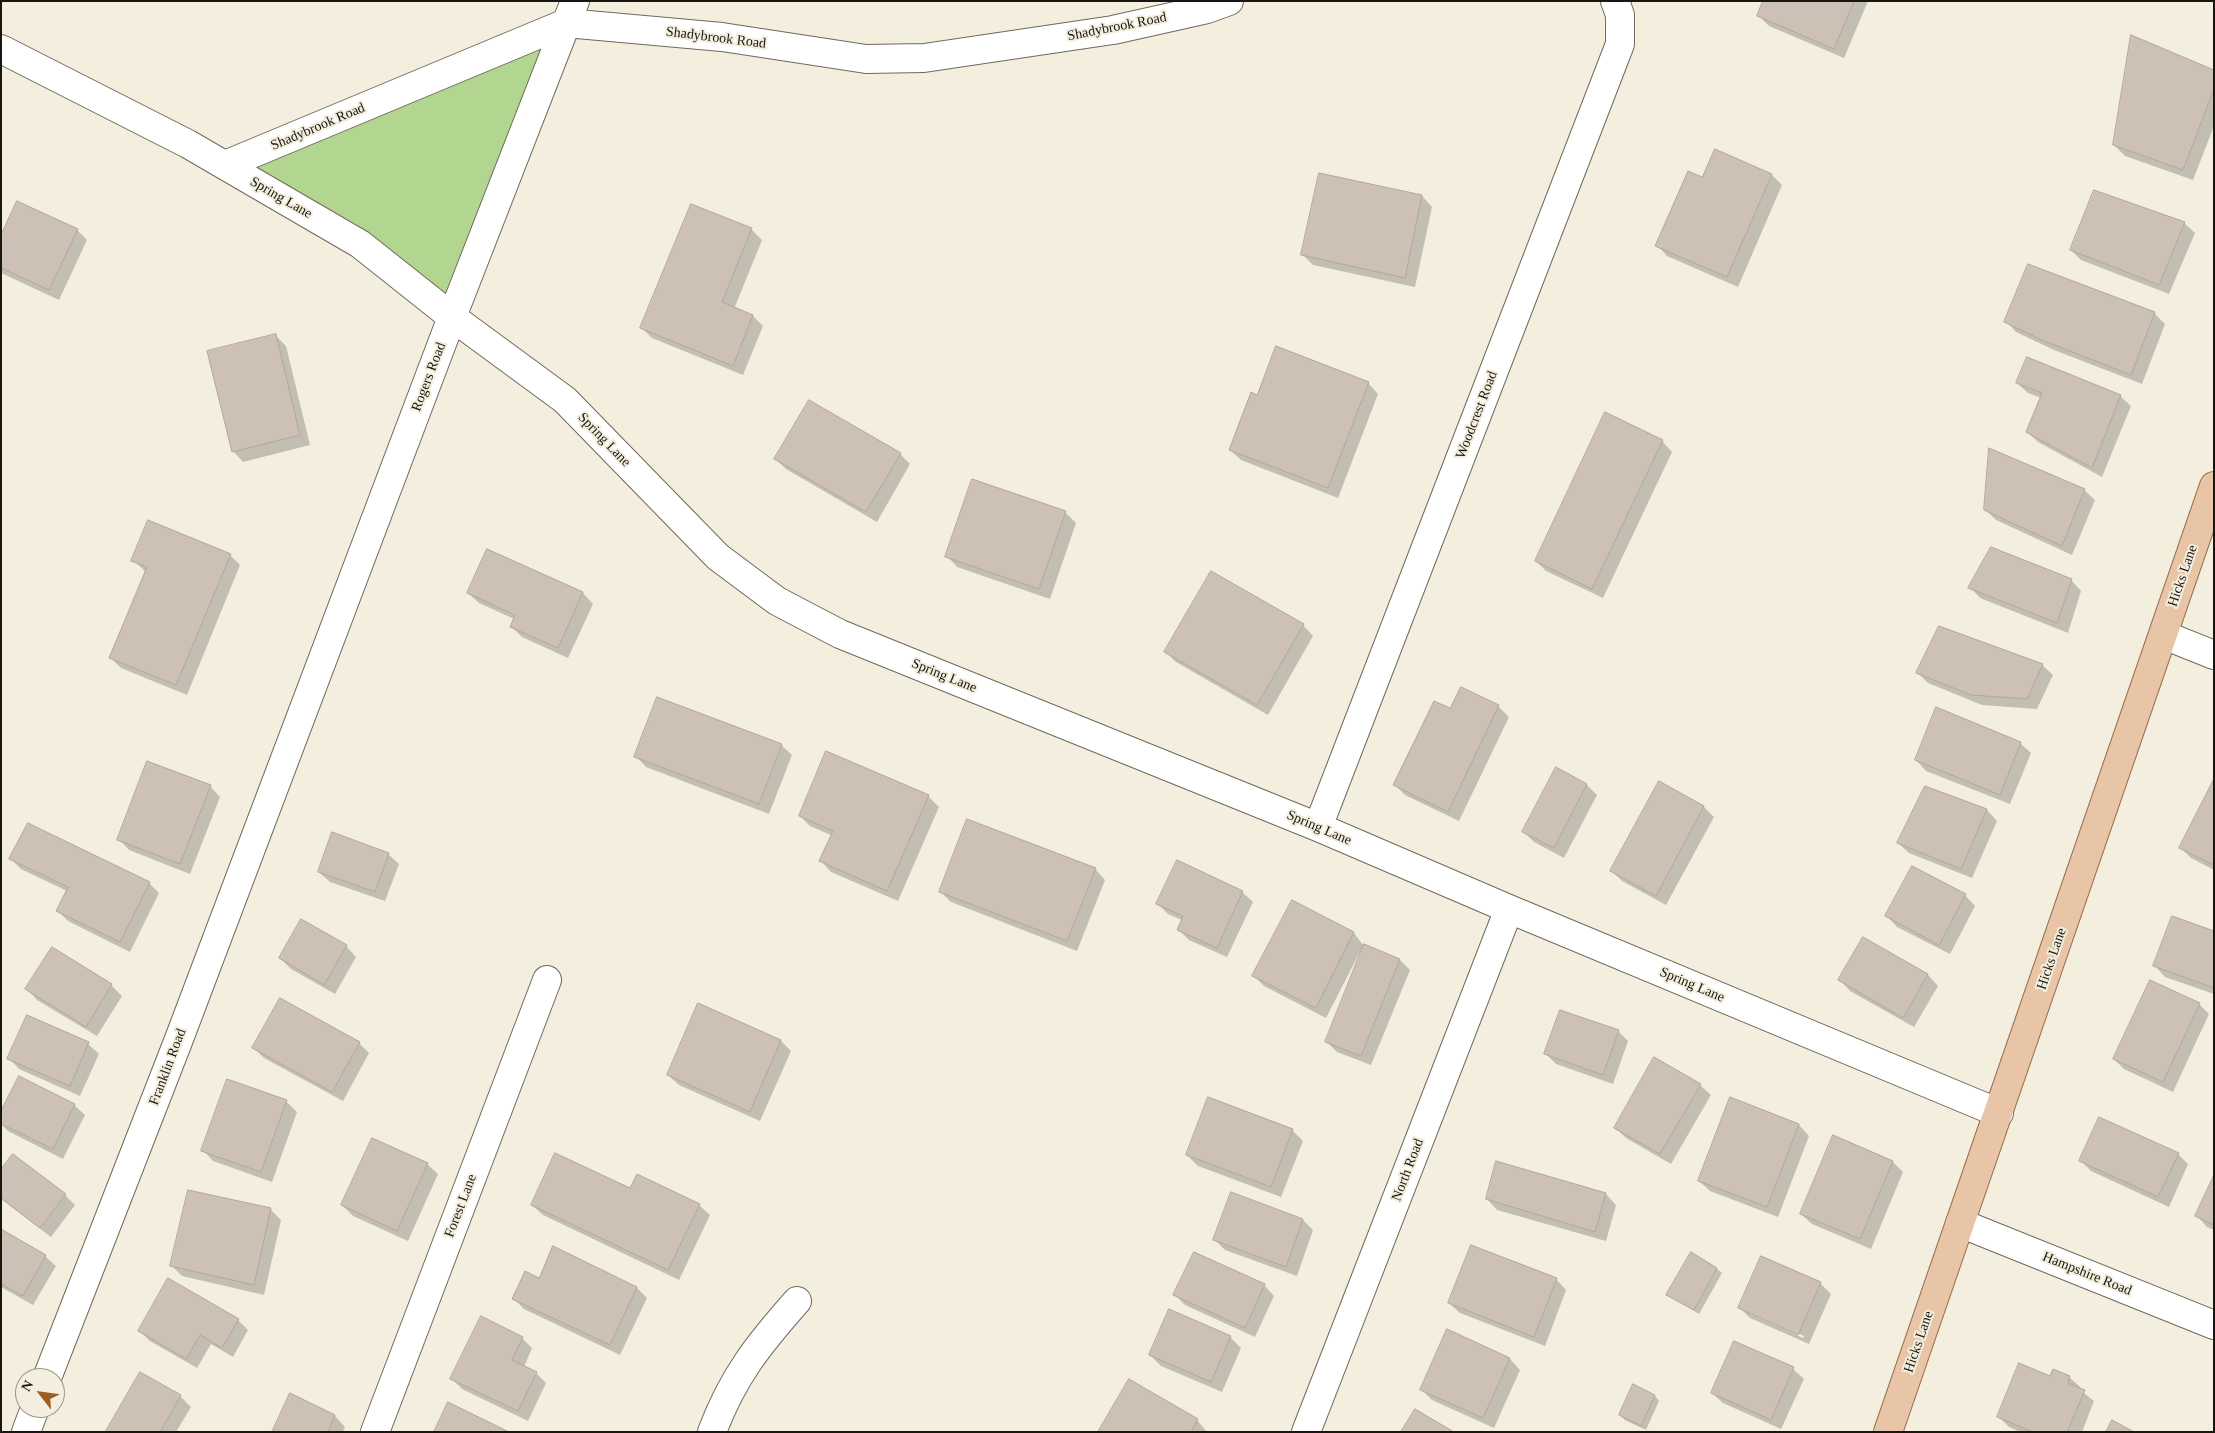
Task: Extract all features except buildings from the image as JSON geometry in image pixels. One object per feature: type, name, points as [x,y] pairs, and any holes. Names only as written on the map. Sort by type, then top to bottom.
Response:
[{"type":"main road","name":"Hicks Lane","points":[[1888,1432],[2214,486]]},
{"type":"street","name":"Shadybrook Road","points":[[226,166],[570,12],[866,59],[924,58],[1113,30],[1207,9],[1230,1]]},
{"type":"street","name":"Woodcrest Road","points":[[1318,827],[1620,44],[1620,15],[1615,1]]},
{"type":"street","name":"Rogers Road","points":[[286,755],[570,12]]},
{"type":"street","name":"Spring Lane","points":[[1,49],[188,144],[360,244],[452,317],[565,400],[718,557],[777,601],[840,634],[1318,827],[1509,909],[1999,1113]]},
{"type":"street","points":[[2164,634],[2214,655]]},
{"type":"street","name":"Franklin Road","points":[[51,1368],[286,755]]},
{"type":"street","name":"North Road","points":[[1306,1432],[1509,909]]},
{"type":"street","name":"Forest Lane","points":[[375,1432],[547,980]]},
{"type":"street","name":"Hampshire Road","points":[[1960,1223],[2214,1325]]},
{"type":"street","points":[[712,1432],[737,1376],[760,1342],[798,1301]]},
{"type":"street","points":[[26,1432],[32,1418]]},
{"type":"green space","points":[[551,38],[449,301],[356,224],[249,169]]}]
